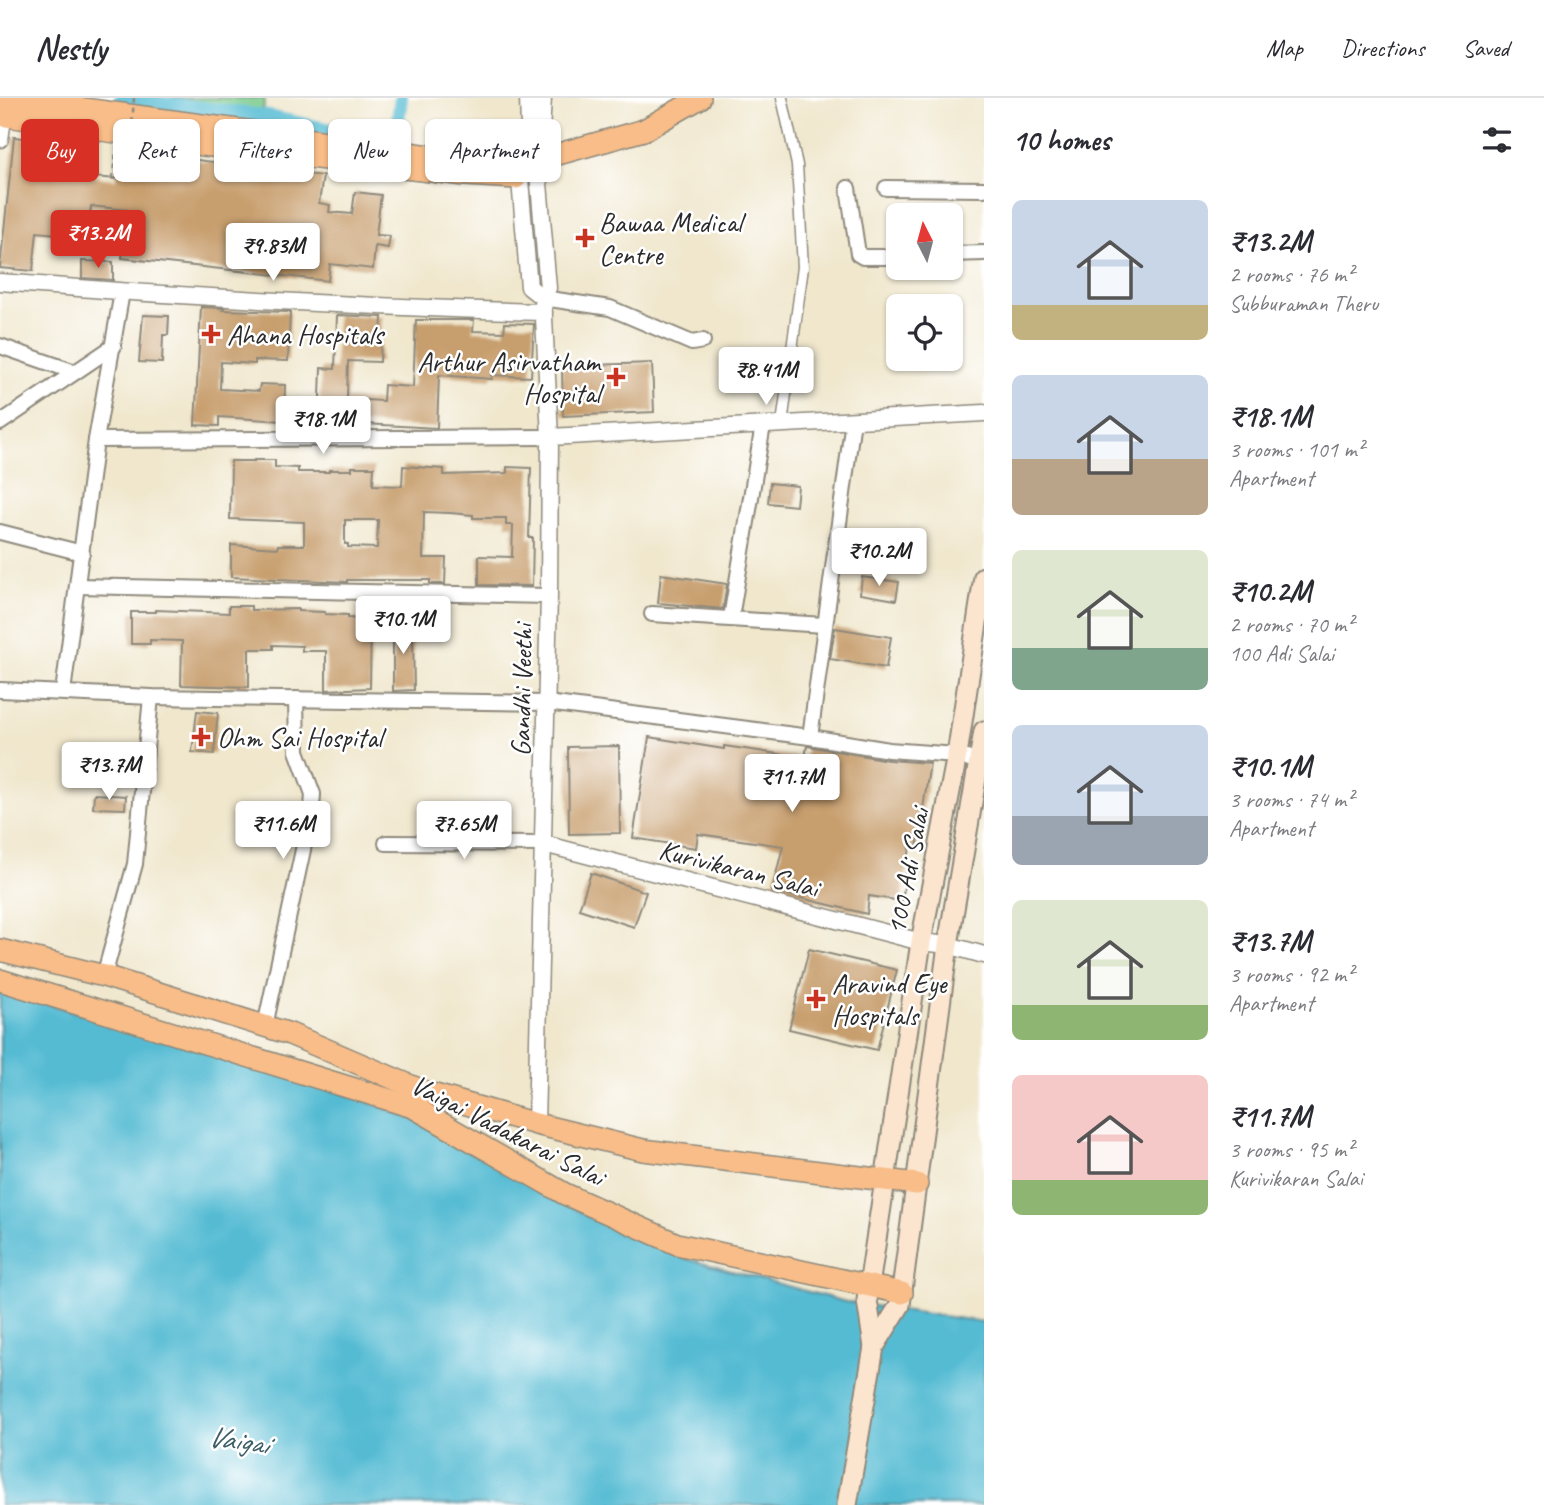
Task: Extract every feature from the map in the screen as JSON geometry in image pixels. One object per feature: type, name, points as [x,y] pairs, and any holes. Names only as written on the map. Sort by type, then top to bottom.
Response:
[{"type":"main road","points":[[561,155],[644,130],[700,98]]},
{"type":"main road","points":[[3,107],[425,156]]},
{"type":"main road","name":"100 Adi Salai","points":[[874,1347],[868,1293],[921,942],[957,755],[984,578]]},
{"type":"main road","name":"100 Adi Salai","points":[[901,1299],[948,945],[979,792],[979,762],[984,731]]},
{"type":"main road","name":"Vaigai Vadakarai Salai","points":[[0,950],[104,976],[290,1034],[425,1092],[536,1124],[643,1150],[916,1184]]},
{"type":"main road","name":"Vaigai Vadakarai Salai","points":[[0,980],[413,1107],[565,1194],[677,1244],[901,1299]]},
{"type":"main road","points":[[847,1505],[874,1347],[901,1299]]},
{"type":"street","points":[[528,98],[529,119]]},
{"type":"street","points":[[542,119],[543,98]]},
{"type":"street","points":[[782,98],[797,165],[803,267],[782,424]]},
{"type":"street","points":[[0,139],[3,107]]},
{"type":"street","name":"Gandhi Veethi","points":[[527,182],[548,288],[544,305],[550,437],[547,703],[536,1124]]},
{"type":"street","points":[[848,188],[858,254],[863,257],[886,257]]},
{"type":"street","points":[[886,188],[984,189]]},
{"type":"street","points":[[963,254],[984,253]]},
{"type":"street","points":[[0,282],[385,307],[544,305],[610,308],[692,343],[704,341]]},
{"type":"street","points":[[63,692],[96,440],[122,292]]},
{"type":"street","points":[[0,346],[75,372]]},
{"type":"street","points":[[0,424],[114,346]]},
{"type":"street","points":[[96,440],[550,437],[984,414]]},
{"type":"street","points":[[810,737],[853,421]]},
{"type":"street","points":[[731,618],[764,425]]},
{"type":"street","points":[[0,532],[82,553]]},
{"type":"street","points":[[77,586],[549,596]]},
{"type":"street","points":[[652,614],[824,625]]},
{"type":"street","points":[[0,690],[151,697],[547,703],[810,737],[889,750],[957,755],[979,762]]},
{"type":"street","points":[[104,976],[135,864],[151,697]]},
{"type":"street","points":[[265,1026],[312,808],[313,794],[297,751],[296,699]]},
{"type":"street","points":[[951,785],[979,792]]},
{"type":"street","points":[[386,843],[544,844]]},
{"type":"street","name":"Kurivikaran Salai","points":[[544,844],[921,942],[948,945],[984,955]]},
{"type":"path","points":[[112,179],[118,140],[131,140],[134,98]]},
{"type":"green space","points":[[167,98],[265,98],[263,111]]},
{"type":"water","name":"Vaigai","points":[[0,989],[361,1099],[433,1127],[590,1217],[684,1258],[846,1302],[984,1322],[984,1505],[0,1505]]},
{"type":"building","points":[[14,137],[21,138],[21,182],[99,182],[99,177],[113,179],[113,182],[200,182],[200,160],[214,162],[214,182],[314,182],[314,175],[323,176],[319,203],[330,205],[329,212],[352,214],[355,192],[381,195],[376,235],[390,236],[388,248],[375,246],[373,269],[330,264],[328,281],[122,258],[128,210],[91,206],[88,237],[37,232],[33,271],[0,268]]},
{"type":"building","points":[[82,261],[113,262],[113,280],[82,278]]},
{"type":"building","points":[[201,307],[290,312],[288,361],[255,360],[255,364],[221,362],[220,389],[259,391],[260,384],[285,385],[284,421],[219,417],[219,426],[195,425]]},
{"type":"building","points":[[143,315],[169,316],[168,335],[163,335],[162,363],[139,362]]},
{"type":"building","points":[[337,315],[382,317],[380,362],[348,361],[347,399],[383,401],[384,385],[413,387],[416,320],[474,320],[473,331],[504,332],[505,323],[534,324],[531,377],[492,375],[492,379],[439,375],[437,428],[346,423],[346,426],[319,425],[321,368],[335,369]]},
{"type":"building","points":[[652,363],[654,412],[563,416],[562,366]]},
{"type":"building","points":[[275,460],[275,467],[298,468],[298,472],[374,467],[373,485],[402,486],[403,466],[444,469],[444,475],[507,473],[507,467],[531,468],[529,538],[533,538],[532,586],[479,585],[479,556],[512,557],[513,525],[506,525],[506,518],[473,518],[473,515],[424,512],[423,558],[446,558],[445,584],[430,584],[430,580],[347,582],[231,577],[231,545],[278,548],[278,545],[304,545],[304,522],[230,519],[231,461]],"holes":[[[345,520],[378,520],[377,548],[348,547],[348,544],[345,544]]]},
{"type":"building","points":[[770,483],[798,486],[796,506],[768,503]]},
{"type":"building","points":[[661,574],[727,584],[723,609],[658,603]]},
{"type":"building","points":[[862,577],[899,582],[896,600],[860,594]]},
{"type":"building","points":[[229,606],[251,606],[251,610],[298,609],[348,615],[348,618],[371,619],[370,688],[326,690],[326,651],[302,651],[302,646],[273,645],[273,649],[249,649],[249,687],[181,685],[182,641],[150,640],[150,644],[131,644],[131,612],[156,610],[229,613]]},
{"type":"building","points":[[398,610],[408,610],[408,635],[413,635],[414,690],[393,691],[393,634],[398,634]]},
{"type":"building","points":[[835,628],[891,637],[886,668],[830,659]]},
{"type":"building","points":[[197,711],[218,713],[214,754],[192,752]]},
{"type":"building","points":[[649,737],[805,758],[807,746],[888,760],[930,763],[917,848],[910,847],[902,901],[869,896],[867,914],[772,891],[783,846],[698,834],[696,848],[633,838]]},
{"type":"building","points":[[619,746],[620,833],[569,834],[568,747]]},
{"type":"building","points":[[94,794],[126,796],[125,809],[93,808]]},
{"type":"building","points":[[591,873],[646,892],[634,927],[579,909]]},
{"type":"building","points":[[809,949],[897,970],[877,1050],[789,1029]]},
{"type":"waterway","points":[[121,98],[269,117],[395,143],[401,98]]},
{"type":"place","name":"Bawaa Medical Centre","points":[[585,238]]},
{"type":"place","name":"Ahana Hospitals","points":[[211,334]]},
{"type":"place","name":"Arthur Asirvatham Hospital","points":[[616,377]]},
{"type":"place","name":"Ohm Sai Hospital","points":[[201,737]]},
{"type":"place","name":"Aravind Eye Hospitals","points":[[816,999]]}]
